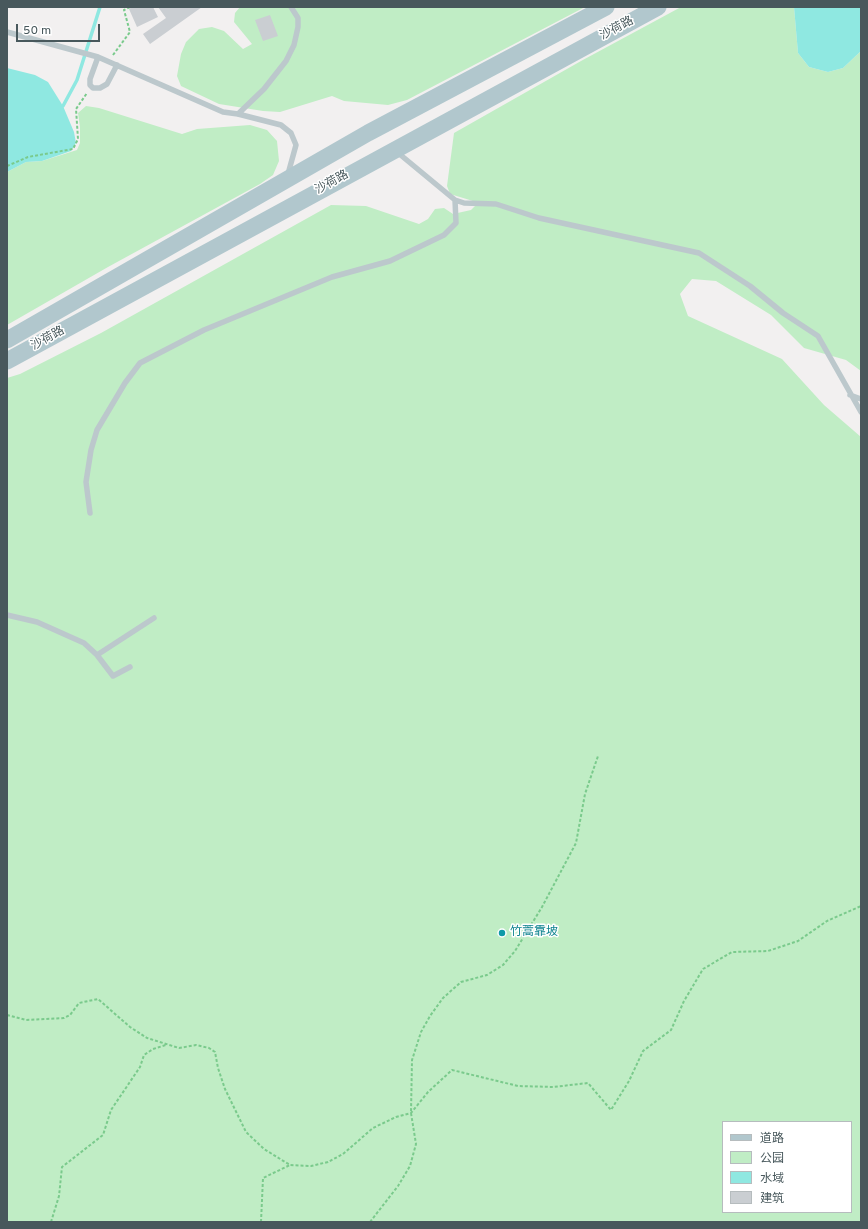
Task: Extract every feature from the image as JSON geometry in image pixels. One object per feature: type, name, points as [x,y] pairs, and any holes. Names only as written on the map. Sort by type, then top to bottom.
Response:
[{"type":"main road","name":"沙荷路","points":[[7,340],[368,133],[606,7]]},
{"type":"main road","name":"沙荷路","points":[[7,361],[658,7]]},
{"type":"lane","points":[[238,114],[264,89],[286,61],[294,45],[298,27],[298,18],[292,7]]},
{"type":"lane","points":[[7,32],[98,57],[223,112],[273,122],[291,132],[296,141],[296,150],[287,179]]},
{"type":"lane","points":[[98,57],[90,79],[91,87],[97,89],[104,87],[110,80],[117,65]]},
{"type":"lane","points":[[394,150],[455,200],[464,203],[496,204],[539,218],[699,253],[750,286],[783,313],[818,336],[850,395],[861,412]]},
{"type":"lane","points":[[90,513],[86,482],[91,450],[97,430],[125,383],[140,363],[204,330],[332,277],[390,261],[444,235],[456,223],[455,200]]},
{"type":"lane","points":[[850,395],[861,399]]},
{"type":"lane","points":[[7,614],[37,622],[84,643],[97,655],[113,676],[130,667]]},
{"type":"lane","points":[[97,655],[154,618]]},
{"type":"path","points":[[108,61],[130,32],[124,10],[130,7]]},
{"type":"path","points":[[7,166],[28,157],[73,149],[78,138],[76,109],[91,87]]},
{"type":"path","points":[[370,1222],[398,1186],[410,1166],[416,1144],[411,1113],[412,1060],[421,1032],[443,998],[462,982],[487,975],[503,966],[515,951],[542,907],[576,843],[585,794],[598,756]]},
{"type":"path","points":[[261,1222],[263,1178],[290,1165],[311,1166],[328,1162],[343,1154],[373,1128],[396,1117],[411,1113],[428,1092],[452,1070],[518,1086],[553,1087],[588,1083],[611,1110],[629,1081],[644,1051],[671,1030],[684,1001],[703,969],[732,952],[768,951],[798,941],[827,921],[861,906]]},
{"type":"path","points":[[7,1015],[26,1020],[64,1018],[70,1015],[79,1003],[98,999],[130,1027],[147,1038],[179,1048],[196,1045],[209,1048],[215,1052],[218,1068],[225,1088],[246,1132],[264,1149],[290,1165]]},
{"type":"path","points":[[51,1222],[59,1196],[62,1167],[103,1135],[111,1110],[140,1067],[144,1056],[152,1049],[167,1045]]},
{"type":"green space","points":[[240,7],[585,7],[407,100],[388,105],[344,101],[332,96],[280,112],[263,111],[219,104],[181,86],[177,76],[181,54],[186,42],[199,29],[212,27],[224,31],[243,49],[252,44],[234,22],[235,13]]},
{"type":"green space","points":[[681,7],[794,7],[798,53],[809,67],[828,72],[843,68],[861,51],[861,371],[846,360],[804,348],[771,315],[716,281],[692,279],[680,294],[688,316],[782,359],[824,405],[861,437],[861,1222],[7,1222],[7,378],[20,374],[101,333],[331,205],[366,206],[419,224],[428,219],[435,209],[444,208],[453,214],[471,210],[475,206],[473,201],[450,194],[447,186],[454,133],[581,61]]},
{"type":"green space","points":[[86,106],[99,108],[182,134],[197,129],[250,125],[267,130],[277,141],[279,161],[273,175],[260,184],[108,267],[7,325],[7,172],[26,162],[42,161],[77,150],[80,143],[78,113]]},
{"type":"water","points":[[794,7],[861,7],[861,51],[843,68],[828,72],[809,67],[798,53]]},
{"type":"water","points":[[7,68],[35,75],[48,82],[63,106],[74,132],[76,143],[71,151],[42,161],[26,162],[7,172]]},
{"type":"building","points":[[132,7],[153,7],[158,17],[137,27],[129,9]]},
{"type":"building","points":[[158,7],[202,7],[150,44],[143,34],[166,18]]},
{"type":"building","points":[[270,15],[278,36],[263,41],[255,20]]},
{"type":"waterway","points":[[63,106],[77,80],[100,7]]},
{"type":"place","name":"竹蒿靠坡","points":[[502,933]]}]
